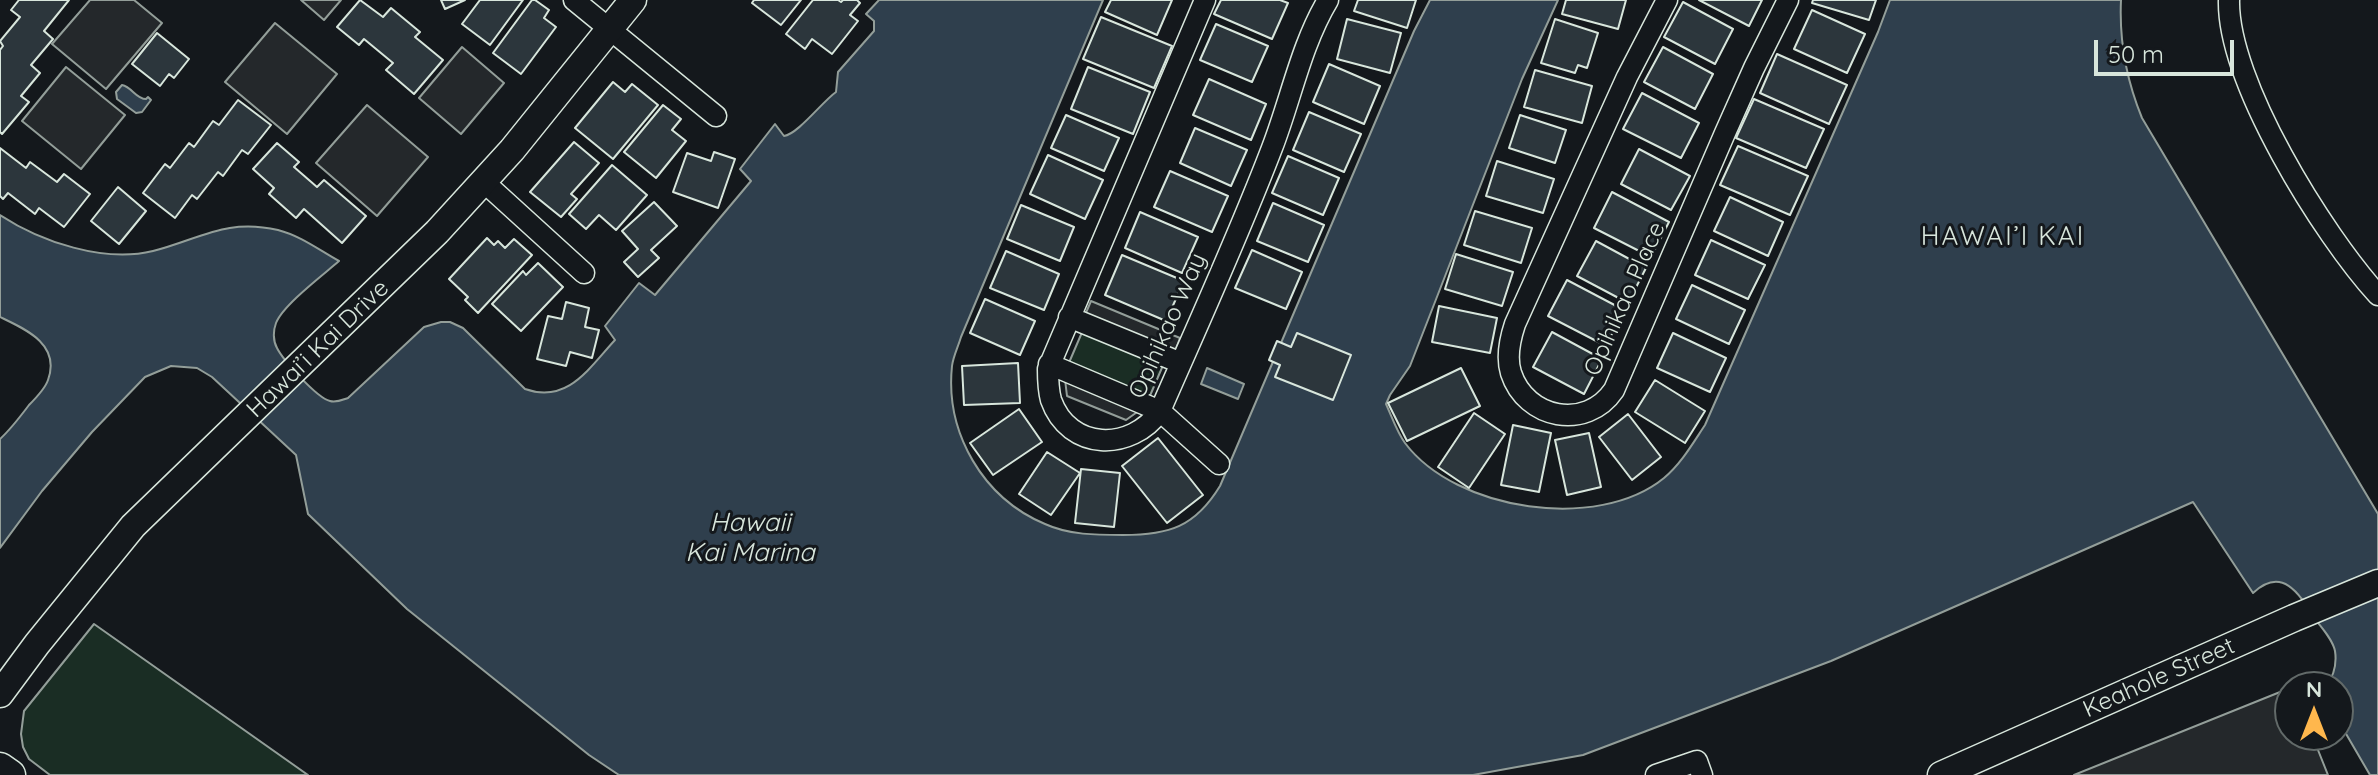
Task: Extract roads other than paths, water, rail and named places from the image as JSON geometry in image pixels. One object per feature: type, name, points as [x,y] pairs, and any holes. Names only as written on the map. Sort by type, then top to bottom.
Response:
[{"type":"highway","points":[[0,768],[10,775]]},
{"type":"main road","name":"Hawai’i Kai Drive","points":[[0,694],[133,526],[404,267],[484,182],[633,0]]},
{"type":"main road","name":"Keahole Street","points":[[1958,771],[2378,583]]},
{"type":"street","points":[[574,0],[716,116]]},
{"type":"street","name":"Opihikao Way","points":[[1205,0],[1049,364],[1048,385],[1058,414],[1067,425],[1090,438],[1119,440],[1133,436],[1152,423],[1160,411],[1265,167],[1314,26],[1328,0]]},
{"type":"street","name":"Opihikao Place","points":[[1667,0],[1580,177],[1510,338],[1509,365],[1517,385],[1527,399],[1549,413],[1574,415],[1609,399],[1731,120],[1788,0]]},
{"type":"street","points":[[2229,0],[2232,36],[2260,111],[2295,178],[2378,295]]},
{"type":"street","points":[[484,182],[584,273]]},
{"type":"street","points":[[1069,317],[1181,363]]},
{"type":"street","points":[[1049,364],[1160,411],[1219,464]]},
{"type":"street","points":[[1661,774],[1697,761],[1702,775]]},
{"type":"water","name":"Hawaii Kai Marina","points":[[879,0],[1103,0],[961,337],[953,363],[951,391],[962,439],[986,480],[1003,498],[1054,528],[1083,534],[1123,535],[1154,533],[1179,526],[1201,511],[1220,486],[1430,0],[1558,0],[1522,79],[1410,366],[1386,404],[1405,443],[1428,466],[1458,485],[1492,498],[1529,506],[1566,509],[1603,505],[1636,495],[1670,472],[1705,425],[1890,0],[2121,0],[2125,60],[2142,118],[2378,514],[2378,775],[2370,775],[2354,748],[2354,671],[2333,671],[2334,647],[2290,586],[2273,582],[2253,593],[2193,502],[1831,661],[1583,755],[1473,775],[619,775],[589,755],[407,609],[308,514],[296,455],[212,377],[197,368],[171,366],[145,377],[92,432],[42,491],[0,548],[0,439],[43,390],[51,367],[50,357],[38,340],[0,317],[0,215],[34,234],[74,248],[114,254],[153,251],[228,228],[243,227],[278,230],[310,244],[339,261],[304,290],[280,316],[274,339],[280,354],[293,369],[317,393],[330,401],[348,398],[424,327],[441,322],[463,328],[525,389],[554,392],[576,381],[615,340],[605,326],[639,283],[655,295],[751,181],[740,169],[775,124],[784,136],[790,134],[836,92],[838,72],[874,31],[874,21],[866,14]]},
{"type":"water","points":[[122,85],[139,97],[151,100],[142,112],[136,113],[117,99],[116,92]]},
{"type":"water","points":[[1207,368],[1244,384],[1238,399],[1201,384]]},
{"type":"district","name":"HAWAI’I KAI","points":[[2003,237]]}]
